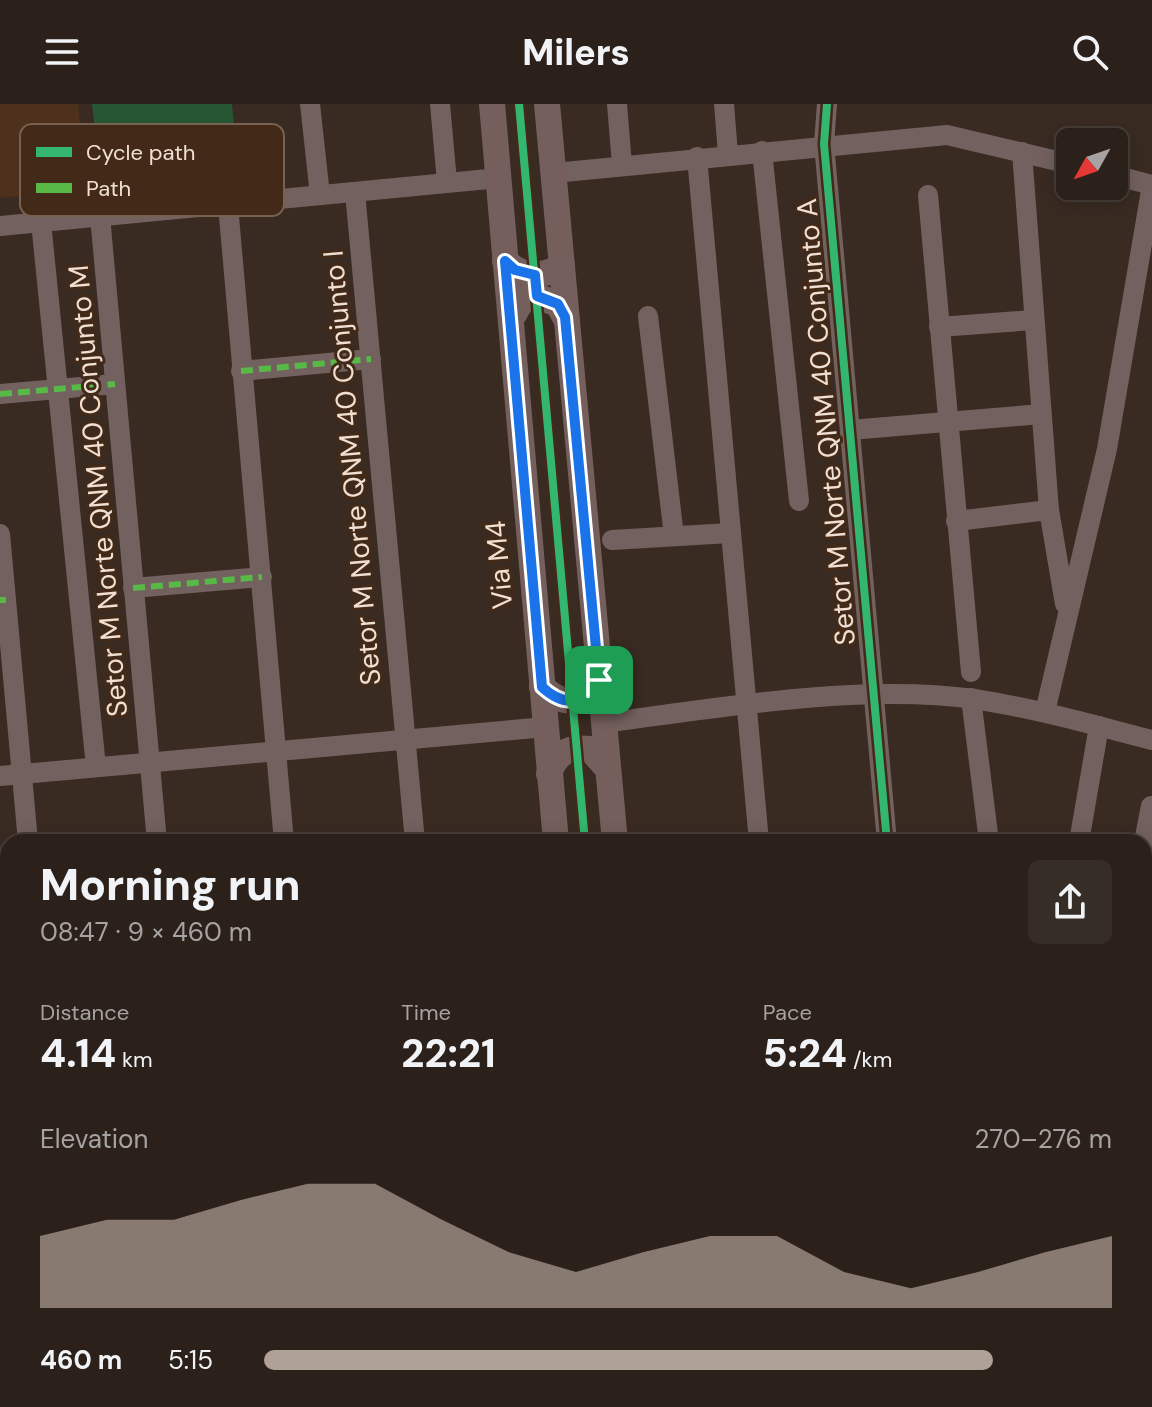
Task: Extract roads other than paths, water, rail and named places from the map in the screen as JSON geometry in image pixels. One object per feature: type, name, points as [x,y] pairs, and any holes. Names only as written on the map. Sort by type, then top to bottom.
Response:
[{"type":"main road","name":"Via M4","points":[[492,104],[555,834]]},
{"type":"main road","points":[[547,104],[614,834]]},
{"type":"main road","points":[[507,272],[515,270],[541,276],[562,266]]},
{"type":"main road","points":[[511,319],[523,299],[533,295],[558,304],[565,317]]},
{"type":"main road","points":[[542,687],[560,702],[571,703],[582,699],[599,680]]},
{"type":"main road","points":[[549,774],[553,761],[561,753],[580,748],[590,749],[608,769]]},
{"type":"street","points":[[310,104],[320,195]]},
{"type":"street","points":[[440,104],[447,182]]},
{"type":"street","points":[[617,104],[622,165]]},
{"type":"street","points":[[724,104],[728,154]]},
{"type":"street","name":"Setor M Norte QNM 40 Conjunto A","points":[[827,104],[824,144],[886,834]]},
{"type":"street","points":[[554,173],[824,144],[947,135],[1056,160]]},
{"type":"street","points":[[762,151],[799,501]]},
{"type":"street","points":[[1022,152],[1049,510],[1067,612]]},
{"type":"street","points":[[697,157],[758,834]]},
{"type":"street","points":[[284,199],[499,178]]},
{"type":"street","points":[[1045,712],[1107,449],[1152,185],[1128,179]]},
{"type":"street","name":"Setor M Norte QNM 40 Conjunto I","points":[[355,192],[414,834]]},
{"type":"street","points":[[928,195],[971,672]]},
{"type":"street","points":[[0,226],[100,216]]},
{"type":"street","name":"Setor M Norte QNM 40 Conjunto M","points":[[100,216],[156,834]]},
{"type":"street","points":[[229,216],[283,834]]},
{"type":"street","points":[[41,222],[96,767]]},
{"type":"street","points":[[648,316],[674,536]]},
{"type":"street","points":[[939,327],[1033,320]]},
{"type":"street","points":[[241,371],[371,359]]},
{"type":"street","points":[[0,394],[115,384]]},
{"type":"street","points":[[850,430],[1041,414]]},
{"type":"street","points":[[956,521],[1049,510]]},
{"type":"street","points":[[612,540],[730,533]]},
{"type":"street","points":[[0,534],[3,600],[27,834]]},
{"type":"street","points":[[133,588],[262,577]]},
{"type":"street","points":[[604,723],[745,704],[872,695],[971,698],[1045,712],[1152,740]]},
{"type":"street","points":[[971,698],[988,834]]},
{"type":"street","points":[[1080,834],[1099,726]]},
{"type":"street","points":[[0,776],[546,727]]},
{"type":"street","points":[[1146,834],[1151,806]]}]
